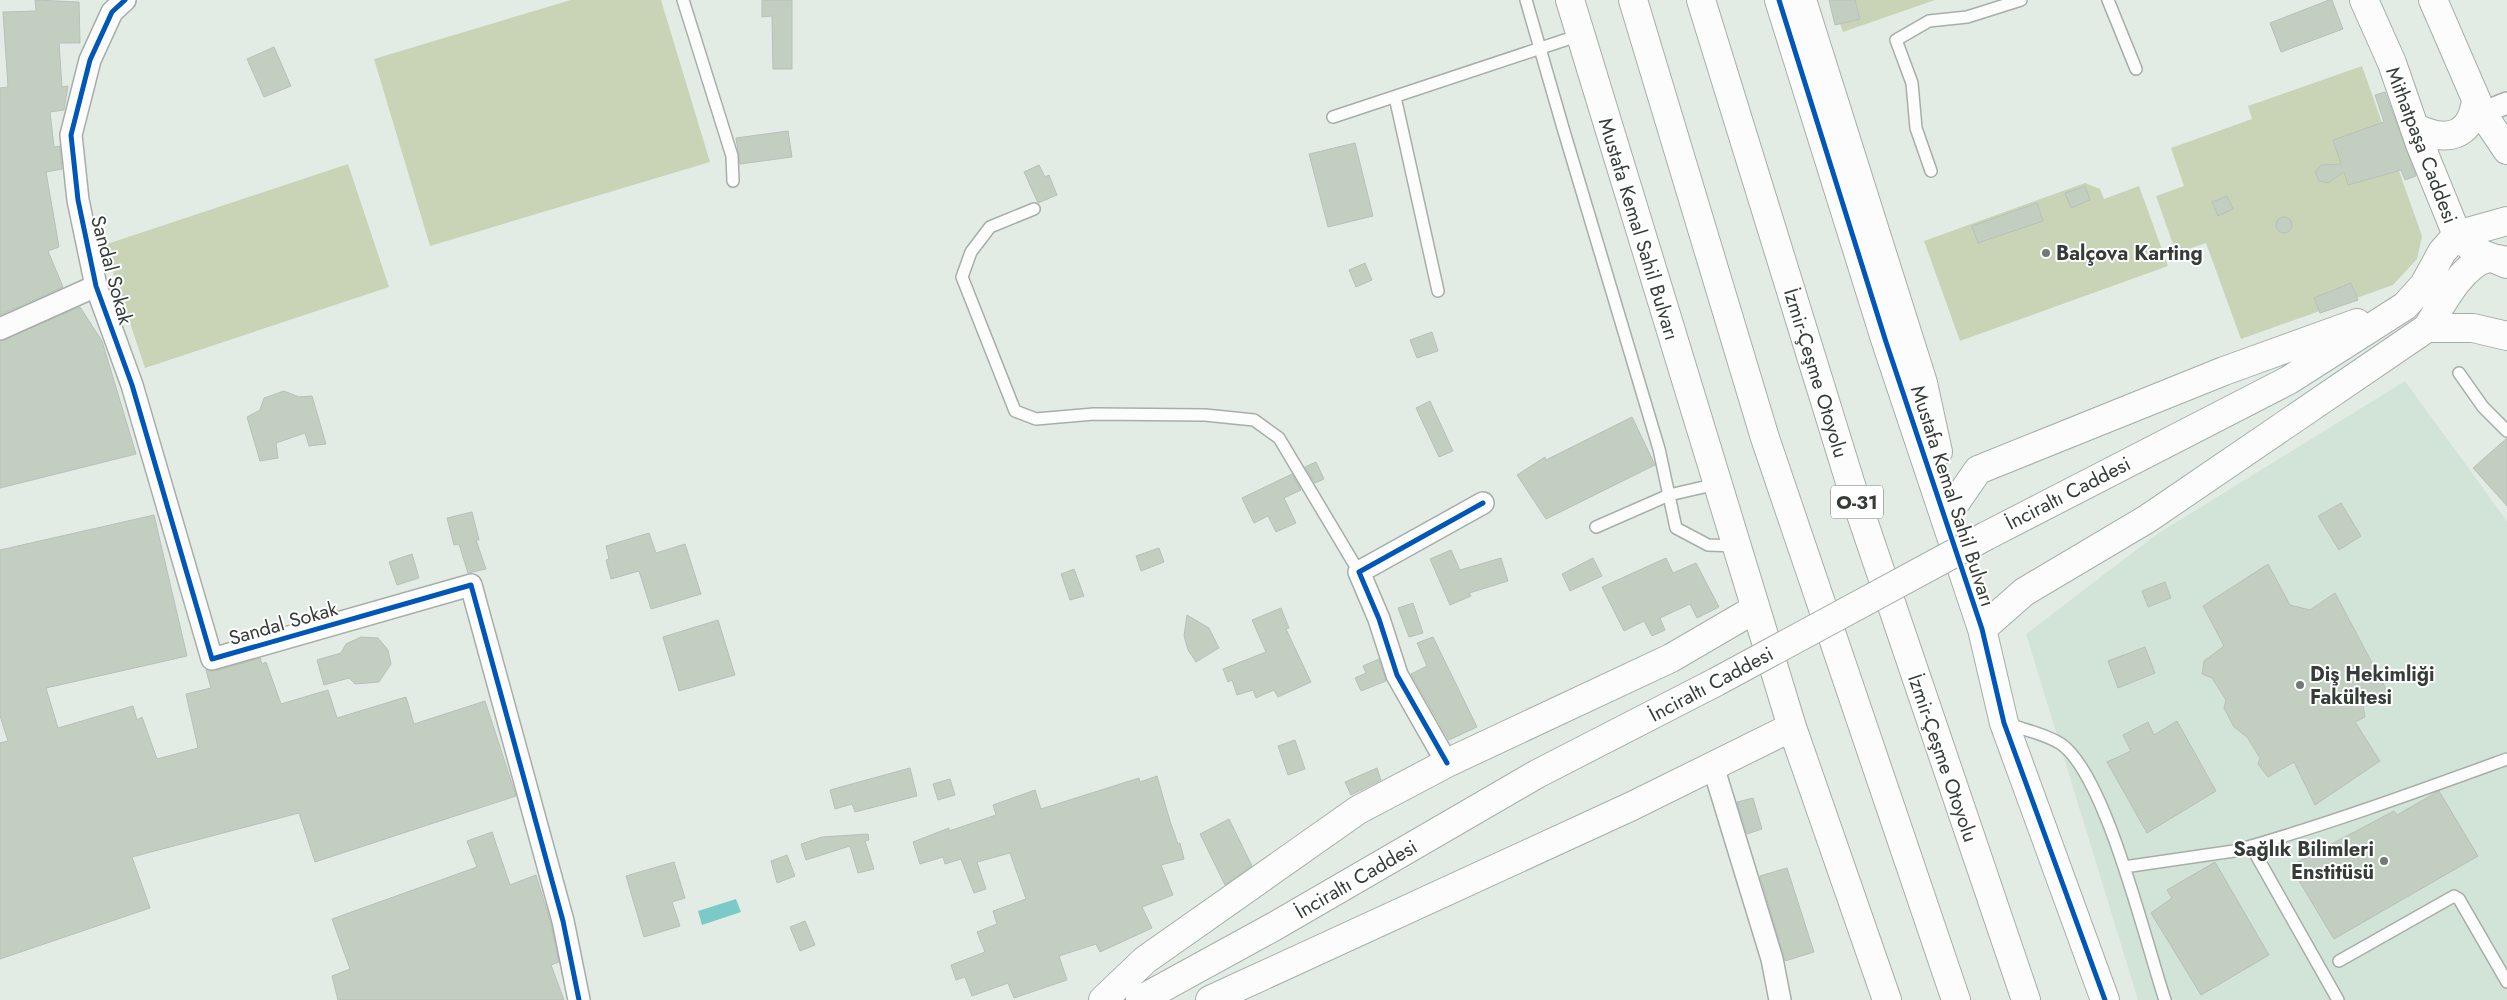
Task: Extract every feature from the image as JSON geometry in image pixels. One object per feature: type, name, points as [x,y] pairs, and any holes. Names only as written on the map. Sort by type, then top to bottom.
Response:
[{"type":"main road","name":"Mustafa Kemal Sahil Bulvarı","points":[[1570,0],[1792,727],[1887,1000]]},
{"type":"main road","points":[[1633,0],[1765,438],[1956,1000]]},
{"type":"main road","name":"İzmir-Çeşme Otoyolu","points":[[1701,0],[1850,482],[2026,1000]]},
{"type":"main road","name":"Mustafa Kemal Sahil Bulvarı","points":[[1779,0],[1940,506],[1982,630],[2004,723],[2105,1000]]},
{"type":"main road","name":"Mustafa Kemal Sahil Bulvarı","points":[[1802,0],[1923,383],[1938,446],[1940,506]]},
{"type":"main road","name":"Mithatpaşa Caddesi","points":[[2364,0],[2392,63],[2414,128],[2447,215],[2457,235],[2475,251],[2501,261]]},
{"type":"main road","points":[[2433,0],[2479,107],[2507,150]]},
{"type":"main road","points":[[2414,128],[2427,134],[2454,135],[2470,124],[2479,107]]},
{"type":"main road","points":[[2289,380],[2405,306],[2424,285],[2442,252],[2457,235],[2507,220]]},
{"type":"main road","points":[[1982,630],[2024,592],[2147,519],[2424,330],[2449,292],[2467,271],[2501,261]]},
{"type":"main road","points":[[1940,506],[1978,470],[2224,371],[2405,306]]},
{"type":"main road","points":[[2289,380],[2424,330],[2473,328],[2507,336]]},
{"type":"main road","name":"İnciraltı Caddesi","points":[[1140,1000],[1275,926],[1536,774],[1716,682],[1986,536],[2289,380]]},
{"type":"main road","points":[[1938,446],[1960,463],[1978,470]]},
{"type":"main road","points":[[1104,1000],[1145,960],[1358,810],[1447,762],[1671,658],[1755,609]]},
{"type":"main road","points":[[1210,1000],[1632,806],[1792,727]]},
{"type":"street","name":"Sandal Sokak","points":[[125,0],[112,12],[90,60],[71,135],[78,200],[96,286],[132,385],[212,659],[471,585],[563,921],[580,1000]]},
{"type":"street","points":[[2479,107],[2507,103]]},
{"type":"street","points":[[0,329],[96,286]]},
{"type":"street","points":[[1447,762],[1398,675],[1380,618],[1359,572],[1483,503]]},
{"type":"street","points":[[1712,766],[1772,959],[1780,1000]]},
{"type":"lane","points":[[683,0],[732,156],[733,181]]},
{"type":"lane","points":[[1526,0],[1659,449],[1676,528],[1708,545],[1736,546]]},
{"type":"lane","points":[[1930,171],[1916,128],[1912,83],[1896,40],[1929,21],[1967,17],[2021,0]]},
{"type":"lane","points":[[2108,0],[2136,69]]},
{"type":"lane","points":[[1333,117],[1580,35]]},
{"type":"lane","points":[[1395,97],[1438,291]]},
{"type":"lane","points":[[1034,209],[990,227],[971,252],[962,277],[1015,411],[1036,419],[1094,414],[1196,415],[1254,420],[1279,438],[1359,572]]},
{"type":"lane","points":[[2459,373],[2483,407],[2507,431]]},
{"type":"lane","points":[[1596,527],[1669,496],[1717,484]]},
{"type":"lane","points":[[2004,723],[2062,745],[2090,778],[2124,867],[2165,1000]]},
{"type":"lane","points":[[2124,867],[2234,851],[2323,825],[2507,759]]},
{"type":"lane","points":[[2251,846],[2338,1000]]},
{"type":"lane","points":[[2339,961],[2454,896],[2459,900],[2507,982]]},
{"type":"shaded area","points":[[2405,381],[2507,521],[2507,1000],[2138,1000],[2026,634],[2157,534]]},
{"type":"green space","points":[[571,0],[661,0],[710,162],[430,246],[374,59]]},
{"type":"green space","points":[[1831,0],[1935,0],[1843,32]]},
{"type":"green space","points":[[2362,66],[2422,236],[2417,259],[2393,285],[2241,339],[2206,243],[2176,253],[2156,196],[2184,186],[2171,148],[2252,119],[2248,106]]},
{"type":"green space","points":[[348,164],[389,287],[145,368],[104,245]]},
{"type":"green space","name":"Balçova Karting","points":[[2085,183],[2100,189],[2104,199],[2139,186],[2168,266],[1960,341],[1924,241]]},
{"type":"water","points":[[736,899],[741,912],[702,925],[698,911]]},
{"type":"building","points":[[35,0],[79,2],[80,43],[59,43],[62,87],[68,86],[64,110],[50,112],[54,147],[60,146],[62,169],[46,172],[59,247],[48,251],[63,287],[0,315],[0,88],[8,87],[3,12],[36,11]]},
{"type":"building","points":[[762,0],[792,0],[792,69],[773,69],[772,16],[762,17]]},
{"type":"building","points":[[1829,0],[1855,0],[1860,19],[1835,25]]},
{"type":"building","points":[[2332,0],[2343,29],[2281,52],[2270,23]]},
{"type":"building","points":[[274,47],[291,86],[264,97],[247,59]]},
{"type":"building","points":[[2385,92],[2416,176],[2405,180],[2401,170],[2348,185],[2344,172],[2328,183],[2319,181],[2315,172],[2321,165],[2341,164],[2333,140],[2384,122],[2375,95]]},
{"type":"building","points":[[788,131],[792,157],[740,164],[736,138]]},
{"type":"building","points":[[1355,143],[1373,216],[1328,227],[1309,154]]},
{"type":"building","points":[[1039,165],[1045,177],[1049,175],[1057,195],[1038,203],[1024,172]]},
{"type":"building","points":[[2085,186],[2090,200],[2071,208],[2065,193]]},
{"type":"building","points":[[2227,196],[2233,209],[2218,216],[2212,202]]},
{"type":"building","points":[[2037,203],[2043,221],[1978,243],[1972,226]]},
{"type":"building","points":[[2284,217],[2290,219],[2292,225],[2290,231],[2284,233],[2278,231],[2276,225],[2278,219]]},
{"type":"building","points":[[1365,263],[1372,280],[1356,287],[1349,270]]},
{"type":"building","points":[[2351,283],[2358,300],[2320,313],[2314,298]]},
{"type":"building","points":[[80,307],[102,341],[136,454],[0,488],[0,341]]},
{"type":"building","points":[[1432,332],[1438,351],[1417,358],[1410,340]]},
{"type":"building","points":[[284,391],[299,397],[312,396],[326,444],[309,446],[305,433],[276,443],[278,458],[260,461],[247,417],[260,410],[264,398]]},
{"type":"building","points":[[1430,401],[1453,451],[1439,457],[1416,408]]},
{"type":"building","points":[[1632,417],[1655,465],[1546,519],[1517,475],[1545,457],[1546,460]]},
{"type":"building","points":[[2507,438],[2507,506],[2473,468]]},
{"type":"building","points":[[1316,462],[1324,479],[1315,483],[1305,467]]},
{"type":"building","points":[[1292,474],[1301,490],[1284,498],[1296,523],[1276,532],[1268,516],[1254,523],[1242,498]]},
{"type":"building","points":[[2341,503],[2361,536],[2339,550],[2318,516]]},
{"type":"building","points":[[472,512],[479,540],[476,540],[486,569],[468,573],[459,544],[454,545],[447,518]]},
{"type":"building","points":[[154,515],[187,656],[46,688],[58,728],[133,706],[137,720],[142,717],[157,759],[198,748],[186,694],[211,688],[206,670],[215,671],[260,658],[262,664],[266,662],[281,704],[328,690],[337,718],[406,697],[414,724],[485,701],[516,796],[315,862],[299,813],[132,857],[150,908],[0,959],[0,743],[8,741],[0,716],[0,550]]},
{"type":"building","points":[[649,533],[656,553],[685,544],[701,594],[651,609],[639,571],[611,579],[606,560],[609,559],[606,546]]},
{"type":"building","points":[[1159,548],[1164,562],[1141,571],[1136,556]]},
{"type":"building","points":[[1451,550],[1460,570],[1501,558],[1508,581],[1469,593],[1471,596],[1450,605],[1430,559]]},
{"type":"building","points":[[412,554],[419,578],[397,585],[389,562]]},
{"type":"building","points":[[1593,558],[1602,576],[1570,591],[1562,574]]},
{"type":"building","points":[[1666,558],[1673,573],[1696,563],[1719,607],[1697,618],[1690,604],[1660,618],[1665,630],[1652,636],[1644,621],[1624,631],[1602,587]]},
{"type":"building","name":"Diş Hekimliği Fakültesi","points":[[2268,564],[2290,605],[2310,610],[2335,593],[2387,691],[2363,706],[2365,717],[2355,722],[2380,761],[2315,805],[2294,762],[2268,777],[2258,764],[2260,758],[2247,737],[2234,727],[2224,708],[2226,700],[2212,678],[2202,674],[2204,661],[2224,646],[2203,606]]},
{"type":"building","points":[[1074,569],[1084,596],[1070,600],[1061,574]]},
{"type":"building","points":[[2165,582],[2171,598],[2148,607],[2142,591]]},
{"type":"building","points":[[1413,603],[1423,633],[1409,637],[1398,608]]},
{"type":"building","points":[[1281,608],[1289,628],[1286,629],[1311,682],[1278,697],[1274,690],[1256,698],[1253,690],[1237,695],[1232,680],[1228,682],[1223,669],[1266,652],[1252,620]]},
{"type":"building","points":[[1187,615],[1209,628],[1219,648],[1196,662],[1188,650],[1184,636]]},
{"type":"building","points":[[718,620],[735,675],[679,691],[663,637]]},
{"type":"building","points":[[361,637],[378,638],[388,650],[391,664],[379,682],[355,684],[349,678],[324,685],[317,660],[341,653],[346,644]]},
{"type":"building","points":[[1433,637],[1477,727],[1449,740],[1411,674],[1427,666],[1417,643]]},
{"type":"building","points":[[2145,647],[2155,673],[2118,688],[2108,661]]},
{"type":"building","points":[[1379,659],[1386,681],[1361,691],[1355,678],[1366,673],[1363,666]]},
{"type":"building","points":[[2177,721],[2216,791],[2147,833],[2107,762],[2131,751],[2123,735],[2148,722],[2154,735]]},
{"type":"building","points":[[1295,740],[1305,769],[1288,775],[1278,746]]},
{"type":"building","points":[[910,768],[917,796],[855,812],[852,804],[835,809],[830,790]]},
{"type":"building","points":[[1377,768],[1381,780],[1351,795],[1345,782]]},
{"type":"building","points":[[1157,776],[1170,821],[1178,844],[1180,843],[1184,859],[1161,865],[1173,895],[1142,907],[1152,928],[1100,952],[1096,944],[1059,956],[1067,980],[1014,998],[1008,983],[972,996],[965,977],[956,980],[951,965],[985,952],[977,932],[997,924],[993,911],[1026,899],[1010,853],[977,862],[986,889],[974,893],[961,859],[945,864],[943,857],[920,864],[913,842],[949,828],[949,831],[996,815],[993,805],[1035,790],[1041,809],[1139,778],[1140,782]]},
{"type":"building","points":[[950,779],[955,795],[938,800],[933,784]]},
{"type":"building","name":"Sağlık Bilimleri Enstitüsü","points":[[2439,791],[2478,856],[2334,939],[2290,866],[2394,811],[2397,815]]},
{"type":"building","points":[[1753,798],[1762,829],[1747,834],[1737,802]]},
{"type":"building","points":[[1229,819],[1252,866],[1225,885],[1200,834]]},
{"type":"building","points":[[492,832],[510,885],[536,875],[551,924],[559,962],[551,965],[564,1000],[338,1000],[332,976],[350,969],[332,919],[477,867],[467,841]]},
{"type":"building","points":[[868,834],[869,840],[865,841],[874,869],[858,873],[850,846],[806,860],[801,844],[822,837]]},
{"type":"building","points":[[787,855],[795,876],[777,883],[771,861]]},
{"type":"building","points":[[674,862],[685,898],[672,902],[680,926],[644,937],[626,876]]},
{"type":"building","points":[[2215,862],[2269,955],[2201,995],[2151,913],[2172,898],[2167,890]]},
{"type":"building","points":[[1787,868],[1814,952],[1785,961],[1760,876]]},
{"type":"building","points":[[805,921],[815,945],[800,951],[790,927]]},
{"type":"cycle path","points":[[125,0],[112,12],[90,60],[71,135],[78,200],[96,286],[132,385],[212,659],[471,585],[563,921],[579,1000]]},
{"type":"cycle path","points":[[1779,0],[1886,342],[1982,629],[2004,723],[2105,1000]]},
{"type":"cycle path","points":[[1447,763],[1397,675],[1379,619],[1359,572],[1483,503]]},
{"type":"place","name":"Balçova Karting","points":[[2046,253]]},
{"type":"place","name":"Diş Hekimliği Fakültesi","points":[[2300,685]]},
{"type":"place","name":"Sağlık Bilimleri Enstitüsü","points":[[2384,861]]}]
